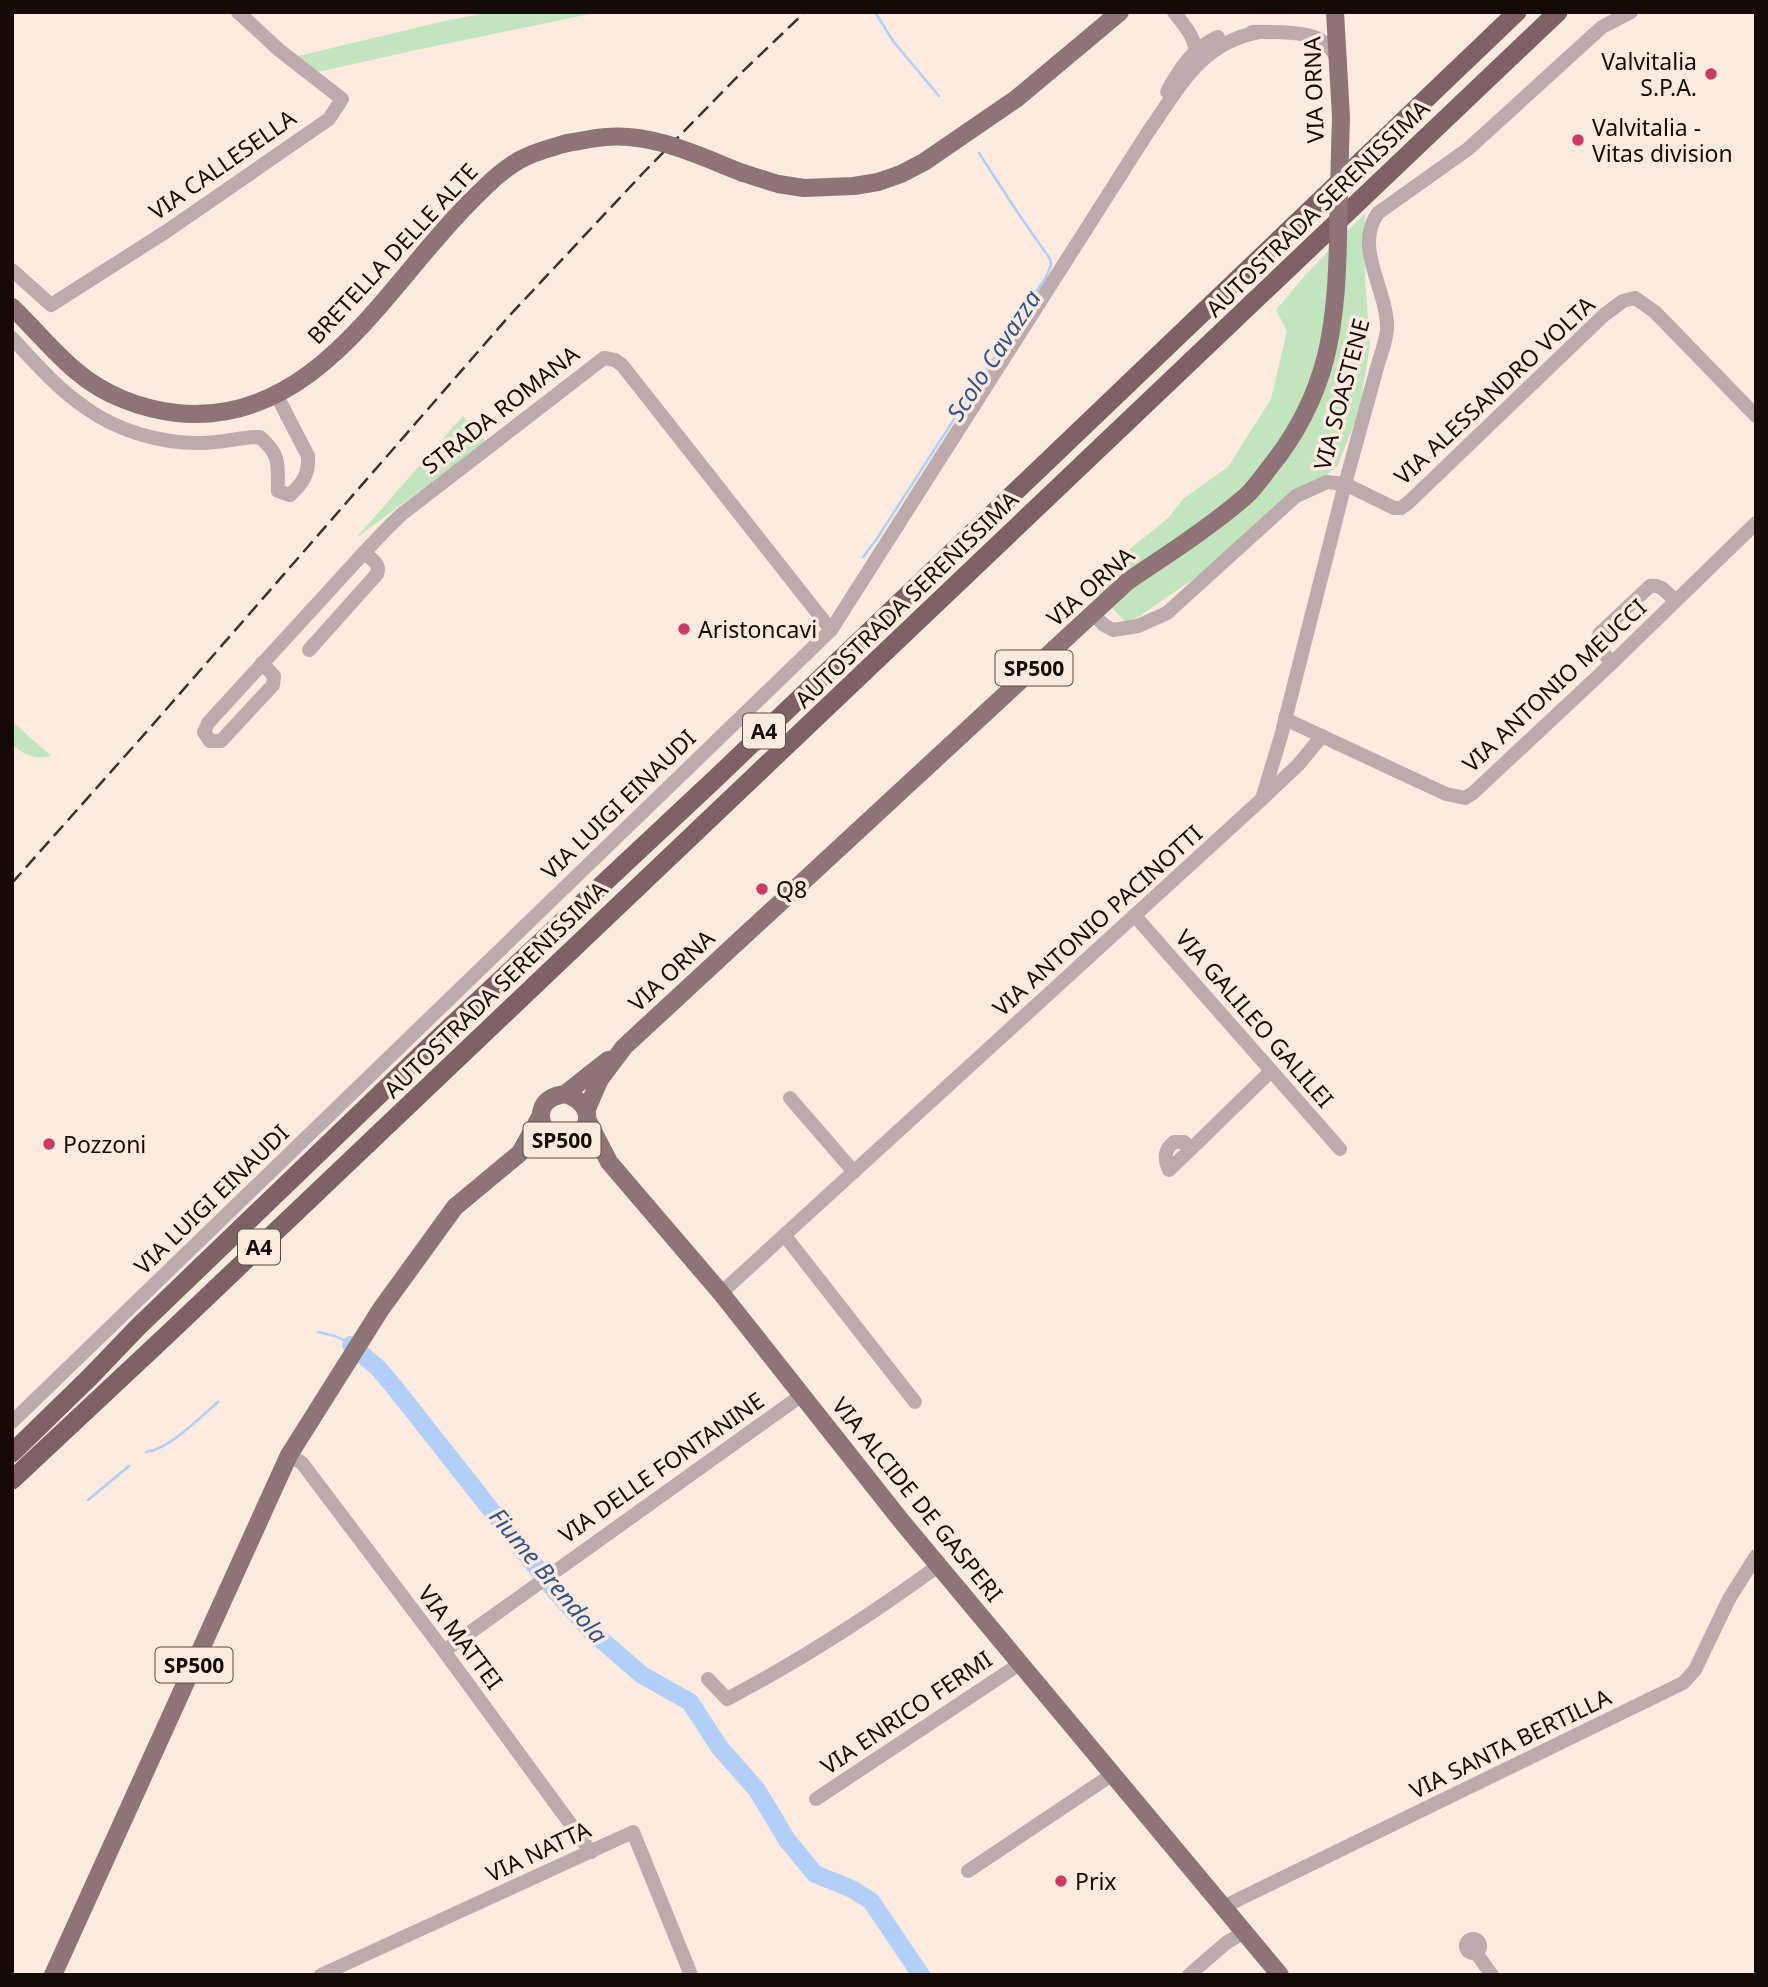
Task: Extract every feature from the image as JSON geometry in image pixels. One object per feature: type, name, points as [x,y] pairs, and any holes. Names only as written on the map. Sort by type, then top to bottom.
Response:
[{"type":"highway","name":"AUTOSTRADA SERENISSIMA","points":[[12,1453],[138,1327],[413,1062],[715,779],[1517,12]]},
{"type":"highway","name":"AUTOSTRADA SERENISSIMA","points":[[12,1480],[1558,12]]},
{"type":"main road","name":"BRETELLA DELLE ALTE","points":[[12,307],[76,371],[112,394],[132,403],[194,414],[243,407],[276,394],[330,360],[358,332],[427,249],[491,181],[521,159],[567,142],[607,137],[643,139],[665,143],[778,184],[804,188],[878,182],[924,162],[1016,99],[1120,12]]},
{"type":"main road","name":"VIA ORNA","points":[[586,1115],[600,1079],[624,1047],[1128,581],[1248,495],[1287,447],[1308,408],[1325,362],[1336,301],[1341,117],[1335,12]]},
{"type":"main road","name":"SP500","points":[[565,1094],[624,1047]]},
{"type":"main road","name":"SP500","points":[[53,1975],[289,1455],[365,1333],[455,1207],[520,1153],[541,1115],[543,1106],[549,1100],[556,1095],[565,1094],[582,1102],[586,1125],[579,1134],[569,1140],[520,1153]]},
{"type":"main road","name":"SP500","points":[[541,1115],[545,1132],[562,1140]]},
{"type":"main road","points":[[586,1115],[604,1154]]},
{"type":"main road","name":"VIA ALCIDE DE GASPERI","points":[[562,1140],[584,1145],[604,1154],[721,1293],[938,1566],[1280,1975]]},
{"type":"street","name":"VIA CALLESELLA","points":[[12,270],[51,305],[167,231],[328,119],[342,99],[286,56],[238,12]]},
{"type":"street","points":[[1174,12],[1192,38],[1196,51]]},
{"type":"street","points":[[1311,36],[1324,32],[1335,12]]},
{"type":"street","name":"VIA SOASTENE","points":[[1093,614],[1113,630],[1138,626],[1167,613],[1296,496],[1327,482],[1345,484],[1387,328],[1382,296],[1371,257],[1369,233],[1372,222],[1378,213],[1468,149],[1602,27],[1631,12]]},
{"type":"street","name":"VIA LUIGI EINAUDI","points":[[1185,27],[1200,36],[1218,37]]},
{"type":"street","name":"VIA LUIGI EINAUDI","points":[[1181,67],[1188,42],[1185,27]]},
{"type":"street","name":"VIA LUIGI EINAUDI","points":[[12,1422],[831,631],[1162,112],[1196,65],[1212,51],[1231,40],[1259,32]]},
{"type":"street","name":"VIA LUIGI EINAUDI","points":[[1148,132],[1181,67],[1196,51],[1218,37],[1259,32],[1311,36]]},
{"type":"street","points":[[1311,36],[1327,44],[1337,59]]},
{"type":"street","name":"VIA LUIGI EINAUDI","points":[[1162,112],[1195,59],[1196,51]]},
{"type":"street","name":"VIA ALESSANDRO VOLTA","points":[[1345,484],[1394,509],[1401,508],[1604,315],[1623,301],[1635,299],[1655,312],[1756,416]]},
{"type":"street","points":[[12,338],[71,397],[98,416],[124,428],[151,436],[194,443],[260,437],[271,447],[278,460],[278,491],[290,495],[304,482],[309,467],[308,456],[276,394]]},
{"type":"street","name":"STRADA ROMANA","points":[[262,663],[274,676],[273,685],[221,741],[210,741],[204,732],[208,723],[262,663],[364,553],[402,514],[604,358],[615,360],[622,365],[831,631]]},
{"type":"street","points":[[1262,799],[1281,736],[1345,484]]},
{"type":"street","name":"VIA ANTONIO MEUCCI","points":[[1285,719],[1446,794],[1465,798],[1612,663],[1756,523]]},
{"type":"street","points":[[309,650],[377,574],[377,563],[364,553]]},
{"type":"street","points":[[1612,663],[1598,647],[1599,634],[1650,586],[1658,586],[1675,601]]},
{"type":"street","points":[[1281,736],[1281,746],[1288,754],[1298,755],[1310,751],[1322,736]]},
{"type":"street","name":"VIA ANTONIO PACINOTTI","points":[[721,1293],[1135,916],[1310,751]]},
{"type":"street","name":"VIA GALILEO GALILEI","points":[[1135,916],[1340,1149]]},
{"type":"street","points":[[1191,1149],[1271,1071]]},
{"type":"street","points":[[790,1098],[854,1171]]},
{"type":"street","points":[[785,1236],[915,1402]]},
{"type":"street","name":"VIA DELLE FONTANINE","points":[[444,1651],[802,1395]]},
{"type":"street","name":"VIA MATTEI","points":[[289,1455],[302,1463],[591,1852]]},
{"type":"street","name":"VIA SANTA BERTILLA","points":[[1223,1907],[1683,1683],[1695,1670],[1729,1598],[1756,1556]]},
{"type":"street","points":[[708,1679],[727,1699],[780,1671],[883,1606],[938,1566]]},
{"type":"street","name":"VIA ENRICO FERMI","points":[[816,1799],[1021,1663]]},
{"type":"street","points":[[968,1871],[1113,1774]]},
{"type":"street","name":"VIA NATTA","points":[[321,1975],[633,1832],[691,1975]]},
{"type":"street","points":[[1189,1975],[1226,1943],[1244,1932]]},
{"type":"street","points":[[1476,1953],[1492,1975]]},
{"type":"green space","points":[[491,12],[599,12],[313,73],[294,57],[440,22]]},
{"type":"green space","points":[[1365,213],[1365,279],[1370,345],[1359,412],[1337,467],[1263,520],[1215,564],[1128,624],[1094,590],[1100,576],[1168,518],[1184,498],[1228,467],[1271,399],[1287,331],[1276,310],[1307,273]]},
{"type":"green space","points":[[463,416],[486,442],[356,538]]},
{"type":"green space","points":[[12,721],[51,756],[30,756],[13,745]]},
{"type":"waterway","name":"Scolo Cavazza","points":[[875,12],[893,41],[939,96]]},
{"type":"waterway","name":"Scolo Cavazza","points":[[863,557],[1046,277],[1051,265],[1050,259],[979,153]]},
{"type":"waterway","points":[[318,1332],[351,1344]]},
{"type":"waterway","name":"Fiume Brendola","points":[[351,1345],[378,1368],[395,1388],[551,1586],[591,1631],[642,1675],[690,1702],[720,1748],[757,1790],[787,1840],[815,1874],[852,1889],[871,1901],[921,1975]]},
{"type":"waterway","points":[[146,1452],[174,1439],[218,1402]]},
{"type":"waterway","points":[[88,1500],[129,1466]]},
{"type":"railway","points":[[12,883],[510,315],[645,171],[805,12]]},
{"type":"place","name":"Valvitalia S.P.A.","points":[[1711,74]]},
{"type":"place","name":"Valvitalia - Vitas division","points":[[1578,140]]},
{"type":"place","name":"Aristoncavi","points":[[684,629]]},
{"type":"place","name":"Q8","points":[[762,889]]},
{"type":"place","name":"Pozzoni","points":[[49,1144]]},
{"type":"place","name":"Prix","points":[[1061,1881]]}]
